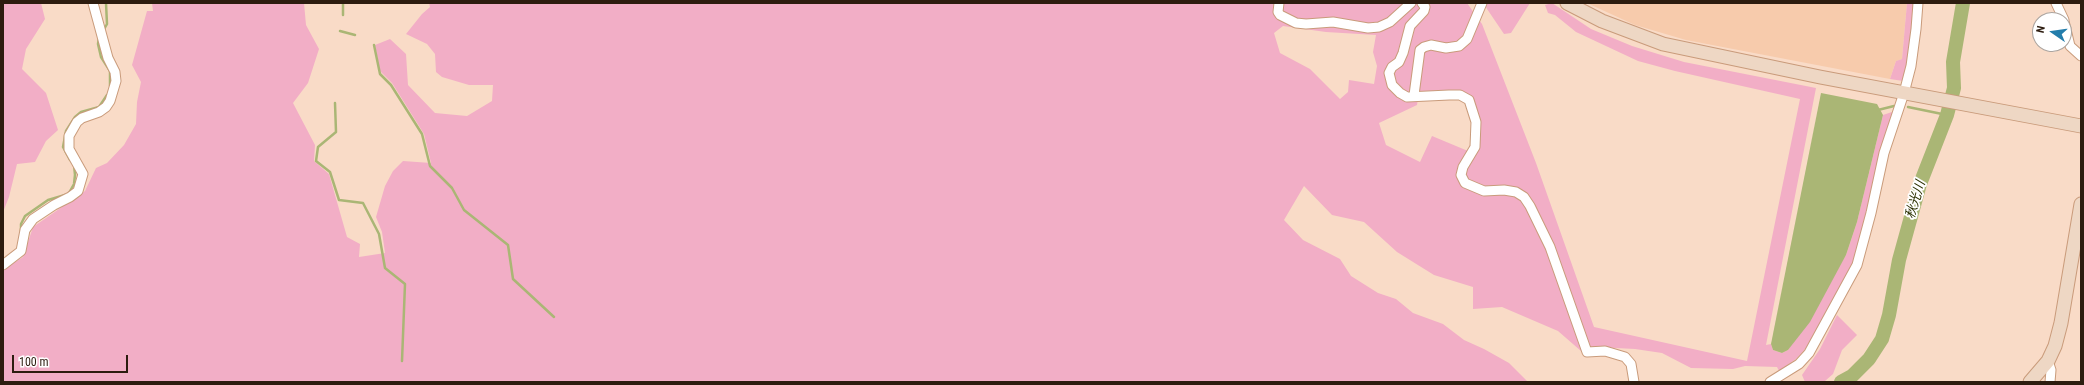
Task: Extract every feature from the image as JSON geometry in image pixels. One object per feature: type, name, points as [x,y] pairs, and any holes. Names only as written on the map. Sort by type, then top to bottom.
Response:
[{"type":"street","points":[[3,265],[21,251],[29,224],[54,205],[78,191],[83,174],[69,149],[69,136],[77,122],[82,118],[99,112],[106,107],[110,101],[115,76],[108,58],[104,37],[98,27],[93,3]]},
{"type":"street","points":[[1279,3],[1278,12],[1280,15],[1296,23],[1306,24],[1333,22],[1368,28],[1379,27],[1390,22],[1411,3]]},
{"type":"street","points":[[1422,3],[1425,7],[1424,11],[1410,26],[1399,62],[1392,67],[1389,72],[1392,86],[1400,93],[1407,96],[1460,95],[1469,100],[1476,122],[1475,148],[1463,167],[1461,175],[1465,183],[1484,191],[1504,190],[1516,192],[1524,197],[1550,247],[1587,352],[1605,351],[1625,357],[1631,364],[1634,382]]},
{"type":"street","points":[[1414,95],[1420,50],[1431,45],[1446,48],[1459,46],[1467,39],[1482,3]]},
{"type":"street","points":[[1567,3],[1602,21],[1663,44],[1904,93],[2081,126]]},
{"type":"street","points":[[1770,382],[1798,364],[1809,352],[1857,264],[1871,213],[1884,153],[1904,93],[1914,52],[1918,3]]},
{"type":"street","points":[[2072,48],[2081,56]]},
{"type":"street","points":[[2030,382],[2048,361],[2055,346],[2061,323],[2081,204]]},
{"type":"street","points":[[2048,361],[2051,370],[2050,382]]},
{"type":"shaded area","points":[[3,3],[41,3],[45,19],[26,49],[22,69],[46,93],[58,130],[46,141],[35,162],[17,164],[9,197],[3,212]]},
{"type":"shaded area","points":[[152,3],[304,3],[306,25],[319,49],[308,83],[293,103],[315,145],[314,161],[329,174],[347,237],[360,244],[359,257],[385,253],[382,232],[376,217],[385,186],[393,171],[403,161],[431,163],[424,134],[392,83],[380,71],[375,45],[390,39],[406,54],[408,85],[435,113],[467,116],[492,101],[493,85],[469,85],[442,77],[436,72],[435,54],[427,44],[406,34],[422,14],[430,7],[429,3],[1467,3],[1482,24],[1536,163],[1594,327],[1747,361],[1800,99],[1675,71],[1638,61],[1576,32],[1555,15],[1548,13],[1545,5],[1552,3],[1591,29],[1632,46],[1684,62],[1816,88],[1766,345],[1771,344],[1773,350],[1782,353],[1788,350],[1846,255],[1857,222],[1883,115],[1895,111],[1855,259],[1808,346],[1796,359],[1779,371],[1777,367],[1745,366],[1733,369],[1691,368],[1662,353],[1635,349],[1596,347],[1581,351],[1558,331],[1502,307],[1473,309],[1473,287],[1434,275],[1397,252],[1364,222],[1332,215],[1304,186],[1284,220],[1303,240],[1340,259],[1351,276],[1378,293],[1396,299],[1413,313],[1443,324],[1464,340],[1509,363],[1528,382],[3,382],[3,270],[23,257],[33,227],[85,191],[96,168],[107,163],[124,145],[136,124],[137,102],[141,82],[132,65],[147,11],[153,11]],"holes":[[[1283,26],[1326,32],[1376,35],[1373,52],[1377,66],[1374,84],[1349,80],[1348,92],[1340,99],[1310,69],[1280,53],[1274,33]],[[1419,93],[1471,98],[1477,121],[1468,151],[1432,136],[1420,162],[1386,145],[1379,123],[1417,105]]]},
{"type":"shaded area","points":[[1483,3],[1530,3],[1511,33],[1504,34]]},
{"type":"shaded area","points":[[1587,3],[1907,3],[1902,59],[1896,61],[1890,79],[1686,40],[1635,25]]},
{"type":"shaded area","points":[[1907,3],[1913,3],[1911,43],[1903,81],[1890,79],[1896,61],[1902,59]]},
{"type":"shaded area","points":[[1821,93],[1877,104],[1883,115],[1857,222],[1846,255],[1810,322],[1788,350],[1782,353],[1773,350],[1771,344]]},
{"type":"shaded area","points":[[1837,315],[1857,335],[1842,350],[1833,374],[1825,381],[1805,382],[1802,375],[1820,349]]},
{"type":"waterway","points":[[103,31],[107,24],[106,3]]},
{"type":"waterway","points":[[343,3],[343,15]]},
{"type":"waterway","name":"秋光川","points":[[1841,382],[1852,376],[1869,359],[1882,339],[1889,315],[1899,260],[1920,184],[1947,115],[1954,88],[1953,62],[1963,3]]},
{"type":"waterway","points":[[340,31],[355,35]]},
{"type":"waterway","points":[[99,37],[98,44],[101,57],[110,71],[110,86]]},
{"type":"waterway","points":[[374,45],[380,74],[391,85],[422,134],[430,166],[452,188],[464,210],[508,245],[513,279],[554,317]]},
{"type":"waterway","points":[[70,160],[63,147],[66,131],[75,117],[81,112],[99,107],[107,95]]},
{"type":"waterway","points":[[335,103],[336,132],[318,147],[316,161],[330,172],[339,200],[363,203],[379,234],[385,268],[405,284],[402,361]]},
{"type":"waterway","points":[[1878,110],[1894,106]]},
{"type":"waterway","points":[[1908,107],[1947,115]]},
{"type":"waterway","points":[[69,193],[74,184],[74,165]]},
{"type":"waterway","points":[[21,231],[21,224],[25,216],[48,200],[65,195]]}]
